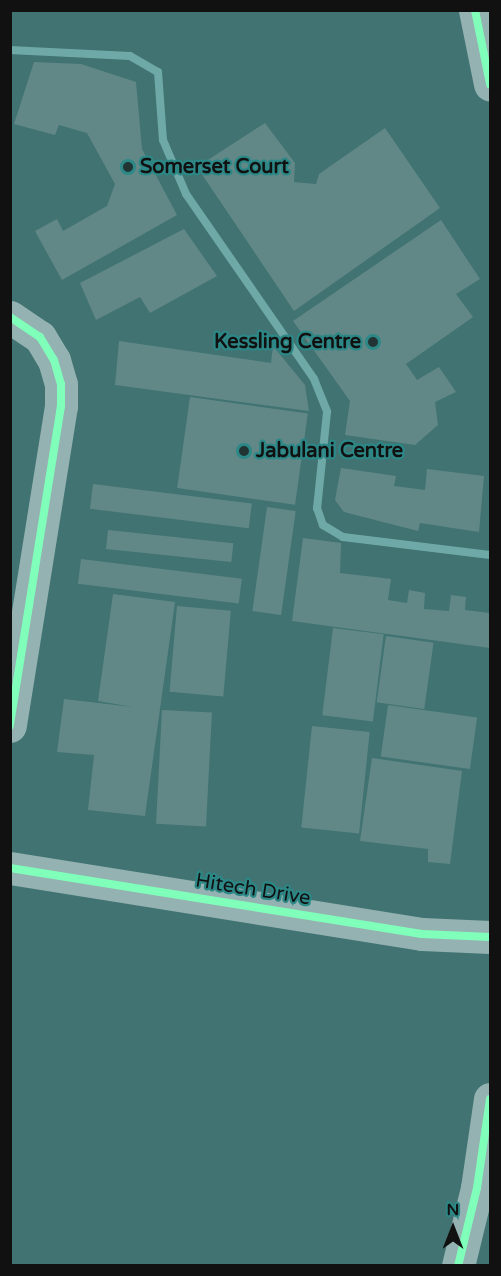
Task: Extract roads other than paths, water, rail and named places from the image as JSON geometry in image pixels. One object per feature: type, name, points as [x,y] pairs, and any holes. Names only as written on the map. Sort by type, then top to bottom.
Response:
[{"type":"street","points":[[475,10],[490,84]]},
{"type":"street","points":[[10,317],[40,337],[54,360],[61,384],[61,406],[10,726]]},
{"type":"street","name":"Hitech Drive","points":[[10,868],[422,934],[490,937]]},
{"type":"street","points":[[458,1266],[477,1188],[490,1099]]},
{"type":"waterway","points":[[10,50],[130,56],[158,72],[163,140],[186,194],[314,379],[327,412],[317,508],[323,525],[343,537],[490,555]]},
{"type":"place","name":"Somerset Court","points":[[128,167]]},
{"type":"place","name":"Kessling Centre","points":[[373,342]]},
{"type":"place","name":"Jabulani Centre","points":[[244,451]]}]
